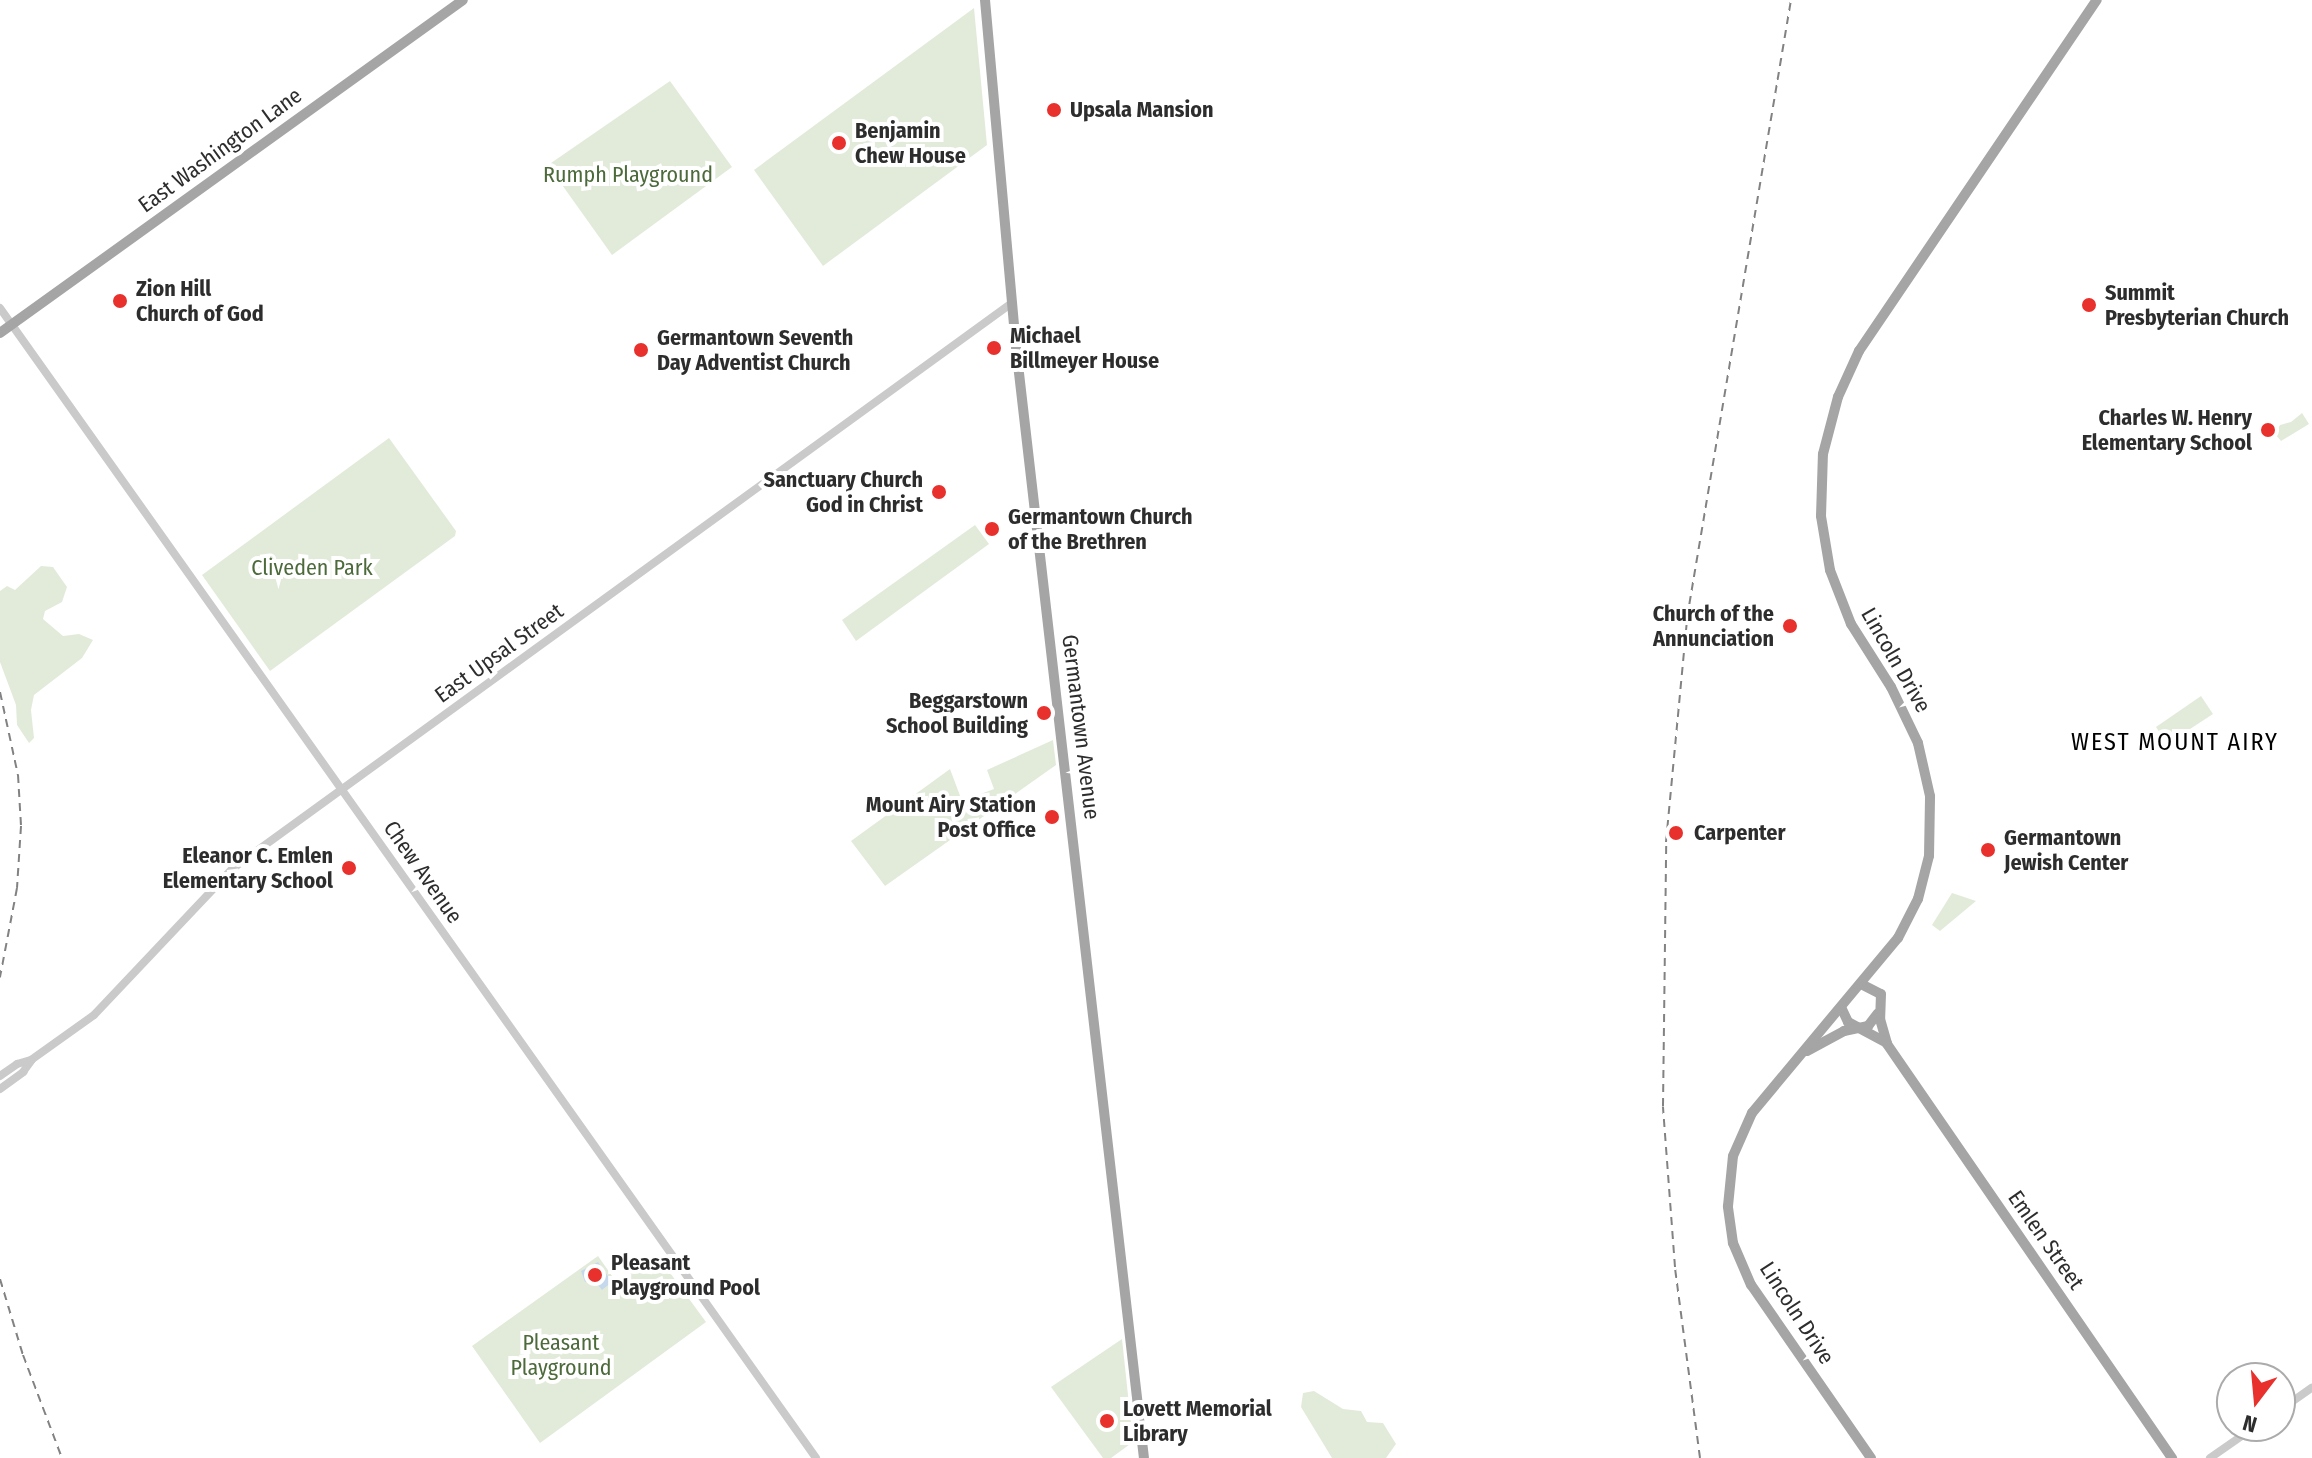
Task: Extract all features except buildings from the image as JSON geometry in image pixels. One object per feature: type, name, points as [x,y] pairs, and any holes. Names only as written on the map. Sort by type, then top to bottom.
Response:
[{"type":"main road","name":"East Washington Lane","points":[[0,333],[463,0]]},
{"type":"main road","name":"Germantown Avenue","points":[[985,0],[1012,303],[1144,1458]]},
{"type":"main road","name":"Lincoln Drive","points":[[1871,1458],[1751,1285],[1736,1252],[1729,1225],[1729,1179],[1740,1135],[1758,1104],[1898,938],[1918,899],[1929,856],[1931,812],[1925,771],[1913,732],[1891,687],[1851,624],[1830,570],[1820,502],[1826,435],[1842,386],[1859,351],[2097,0]]},
{"type":"main road","name":"Emlen Street","points":[[1861,984],[1879,991],[1879,1011],[1887,1044],[2172,1458]]},
{"type":"main road","name":"Emlen Street","points":[[1841,1007],[1848,1022],[1887,1044]]},
{"type":"main road","points":[[1799,1055],[1844,1031],[1863,1028],[1879,1011]]},
{"type":"street","name":"East Upsal Street","points":[[0,1089],[23,1072],[31,1060],[104,1006],[226,874],[1012,303]]},
{"type":"street","name":"Chew Avenue","points":[[0,308],[816,1458]]},
{"type":"street","name":"East Upsal Street","points":[[0,1076],[17,1064],[31,1060]]},
{"type":"street","points":[[2210,1458],[2233,1442]]},
{"type":"green space","points":[[974,8],[987,145],[823,266],[754,170]]},
{"type":"green space","name":"Rumph Playground","points":[[670,81],[732,167],[612,255],[550,168],[551,163]]},
{"type":"green space","points":[[2302,413],[2309,424],[2281,441],[2275,434],[2280,425],[2291,422]]},
{"type":"green space","name":"Cliveden Park","points":[[389,438],[456,531],[455,536],[270,671],[202,575]]},
{"type":"green space","points":[[975,525],[989,544],[856,641],[842,620]]},
{"type":"green space","points":[[41,566],[53,567],[67,587],[62,602],[45,611],[43,619],[63,636],[79,634],[93,640],[82,658],[34,695],[31,710],[34,738],[29,743],[17,725],[16,705],[0,662],[0,591],[7,586],[15,590]]},
{"type":"green space","points":[[2201,696],[2213,714],[2167,744],[2156,727]]},
{"type":"green space","points":[[1053,740],[1056,765],[885,886],[851,841],[950,769],[962,801],[994,789],[987,770]]},
{"type":"green space","points":[[1952,893],[1976,901],[1940,931],[1932,925]]},
{"type":"green space","name":"Pleasant Playground","points":[[657,1255],[706,1322],[540,1443],[472,1346],[598,1256],[617,1283]]},
{"type":"green space","points":[[1122,1339],[1133,1442],[1111,1458],[1103,1458],[1051,1387]]},
{"type":"green space","points":[[1314,1391],[1343,1409],[1361,1411],[1367,1422],[1383,1423],[1396,1444],[1386,1458],[1332,1458],[1301,1407],[1303,1393]]},
{"type":"water","name":"Pleasant Playground Pool","points":[[598,1262],[612,1282],[602,1290],[594,1280],[585,1282],[581,1271]]},
{"type":"railway","points":[[1700,1458],[1675,1267],[1663,1106],[1666,842],[1687,618],[1791,0]]},
{"type":"railway","points":[[0,692],[18,775],[21,826],[17,888],[0,977]]},
{"type":"railway","points":[[0,1279],[23,1355],[62,1458]]},
{"type":"place","name":"Upsala Mansion","points":[[1054,110]]},
{"type":"place","name":"Benjamin Chew House","points":[[839,143]]},
{"type":"place","name":"Zion Hill Church of God","points":[[120,301]]},
{"type":"place","name":"Summit Presbyterian Church","points":[[2089,305]]},
{"type":"place","name":"Michael Billmeyer House","points":[[994,348]]},
{"type":"place","name":"Germantown Seventh Day Adventist Church","points":[[641,350]]},
{"type":"place","name":"Charles W. Henry Elementary School","points":[[2268,430]]},
{"type":"place","name":"Sanctuary Church God in Christ","points":[[939,492]]},
{"type":"place","name":"Germantown Church of the Brethren","points":[[992,529]]},
{"type":"place","name":"Church of the Annunciation","points":[[1790,626]]},
{"type":"place","name":"Beggarstown School Building","points":[[1044,713]]},
{"type":"place","name":"Mount Airy Station Post Office","points":[[1052,817]]},
{"type":"place","name":"Carpenter","points":[[1676,833]]},
{"type":"place","name":"Germantown Jewish Center","points":[[1988,850]]},
{"type":"place","name":"Eleanor C. Emlen Elementary School","points":[[349,868]]},
{"type":"place","name":"Pleasant Playground Pool","points":[[595,1275]]},
{"type":"place","name":"Lovett Memorial Library","points":[[1107,1421]]},
{"type":"district","name":"WEST MOUNT AIRY","points":[[2175,743]]}]
